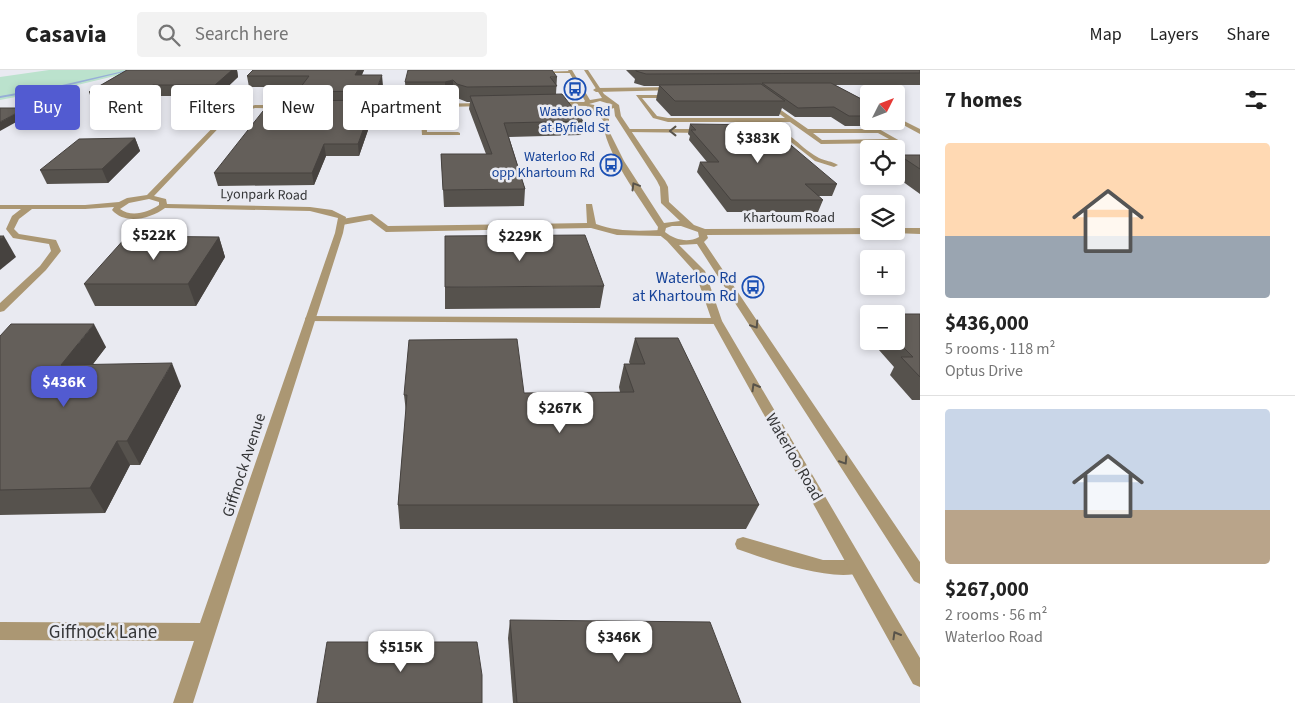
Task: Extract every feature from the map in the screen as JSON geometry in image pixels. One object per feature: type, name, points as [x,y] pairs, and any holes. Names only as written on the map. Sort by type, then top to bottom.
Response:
[{"type":"street","points":[[586,70],[600,96],[617,104],[618,116],[664,187],[665,203],[702,236],[700,242],[920,576]]},
{"type":"street","points":[[530,73],[571,71],[589,104],[606,118],[606,131],[620,161],[661,230],[670,239]]},
{"type":"street","points":[[596,90],[681,89]]},
{"type":"street","points":[[685,96],[638,96],[654,117],[668,120],[793,120]]},
{"type":"street","points":[[765,100],[821,142],[897,141],[879,131],[808,131]]},
{"type":"street","points":[[543,104],[589,104],[610,101]]},
{"type":"street","points":[[589,104],[605,109],[617,107]]},
{"type":"street","points":[[459,106],[495,105]]},
{"type":"street","points":[[149,197],[228,115],[235,111],[263,107]]},
{"type":"street","points":[[905,124],[920,132]]},
{"type":"street","points":[[424,130],[424,134],[458,134]]},
{"type":"street","points":[[628,131],[716,131]]},
{"type":"street","points":[[754,131],[773,131],[784,134],[817,160],[834,165]]},
{"type":"street","points":[[0,207],[85,207],[121,204],[134,199],[149,197],[163,201],[163,206],[146,214],[129,216],[122,215],[116,210],[121,204]]},
{"type":"street","name":"Lyonpark Road","points":[[163,206],[310,210],[329,212],[342,217],[342,222]]},
{"type":"street","points":[[588,206],[592,225]]},
{"type":"street","points":[[0,309],[44,268],[56,251],[53,242],[16,236],[10,229],[16,218],[30,207]]},
{"type":"street","points":[[342,222],[372,217],[386,229],[592,225],[623,234],[661,230],[671,224],[690,225]]},
{"type":"street","name":"Giffnock Avenue","points":[[183,703],[342,222]]},
{"type":"street","name":"Khartoum Road","points":[[670,239],[690,243],[702,236],[860,231]]},
{"type":"street","points":[[905,231],[920,231]]},
{"type":"street","name":"Waterloo Road","points":[[670,239],[700,271],[717,321],[920,677]]},
{"type":"street","points":[[310,319],[717,321]]},
{"type":"street","points":[[743,544],[823,567],[857,567]]},
{"type":"street","name":"Giffnock Lane","points":[[0,631],[207,632]]},
{"type":"green space","points":[[49,70],[140,70],[77,85],[15,85],[15,97],[0,100],[0,77]]},
{"type":"building","points":[[127,70],[232,70],[215,85],[101,85]]},
{"type":"building","points":[[253,70],[358,70],[355,75],[382,75],[378,85],[343,85],[343,91],[333,92],[333,85],[302,85],[309,76],[247,76]]},
{"type":"building","points":[[408,70],[552,70],[557,77],[550,77],[557,86],[467,87],[457,84],[453,80],[445,82],[405,82]]},
{"type":"building","points":[[636,70],[920,70],[920,73],[646,74]]},
{"type":"building","points":[[762,83],[831,83],[860,98],[860,116],[849,116],[834,107],[798,108]]},
{"type":"building","points":[[761,84],[785,101],[675,101],[659,85]]},
{"type":"building","points":[[562,94],[583,121],[504,123],[525,189],[443,190],[441,154],[492,154],[470,96]]},
{"type":"building","points":[[333,100],[343,100],[343,130],[363,130],[358,144],[324,144],[312,173],[214,173],[248,130],[253,130],[253,124],[263,111],[263,130],[333,130]]},
{"type":"building","points":[[0,108],[15,108],[15,114],[0,122]]},
{"type":"building","points":[[690,124],[767,125],[837,184],[805,184],[823,200],[731,200],[700,162],[719,162],[691,130],[696,130]]},
{"type":"building","points":[[135,138],[102,169],[40,170],[79,139]]},
{"type":"building","points":[[905,155],[920,155],[920,169],[905,159]]},
{"type":"building","points":[[585,235],[604,286],[445,287],[445,236]]},
{"type":"building","points":[[127,236],[219,237],[188,284],[84,284]]},
{"type":"building","points":[[905,314],[920,314],[920,377],[901,357],[913,357],[905,349]]},
{"type":"building","points":[[11,324],[94,324],[61,365],[172,363],[127,441],[117,441],[90,488],[0,490],[0,336]]},
{"type":"building","points":[[635,338],[678,338],[759,505],[398,505],[407,395],[404,395],[409,340],[517,339],[524,393],[634,392],[624,364],[645,364]]},
{"type":"building","points":[[510,620],[710,622],[741,703],[517,703]]},
{"type":"building","points":[[327,642],[477,642],[482,675],[482,703],[317,703]]},
{"type":"waterway","points":[[0,97],[62,86],[131,70]]},
{"type":"place","name":"Waterloo Rd at Byfield St","points":[[575,89]]},
{"type":"place","name":"Waterloo Rd opp Khartoum Rd","points":[[611,165]]},
{"type":"place","name":"Waterloo Rd at Khartoum Rd","points":[[753,287]]}]
